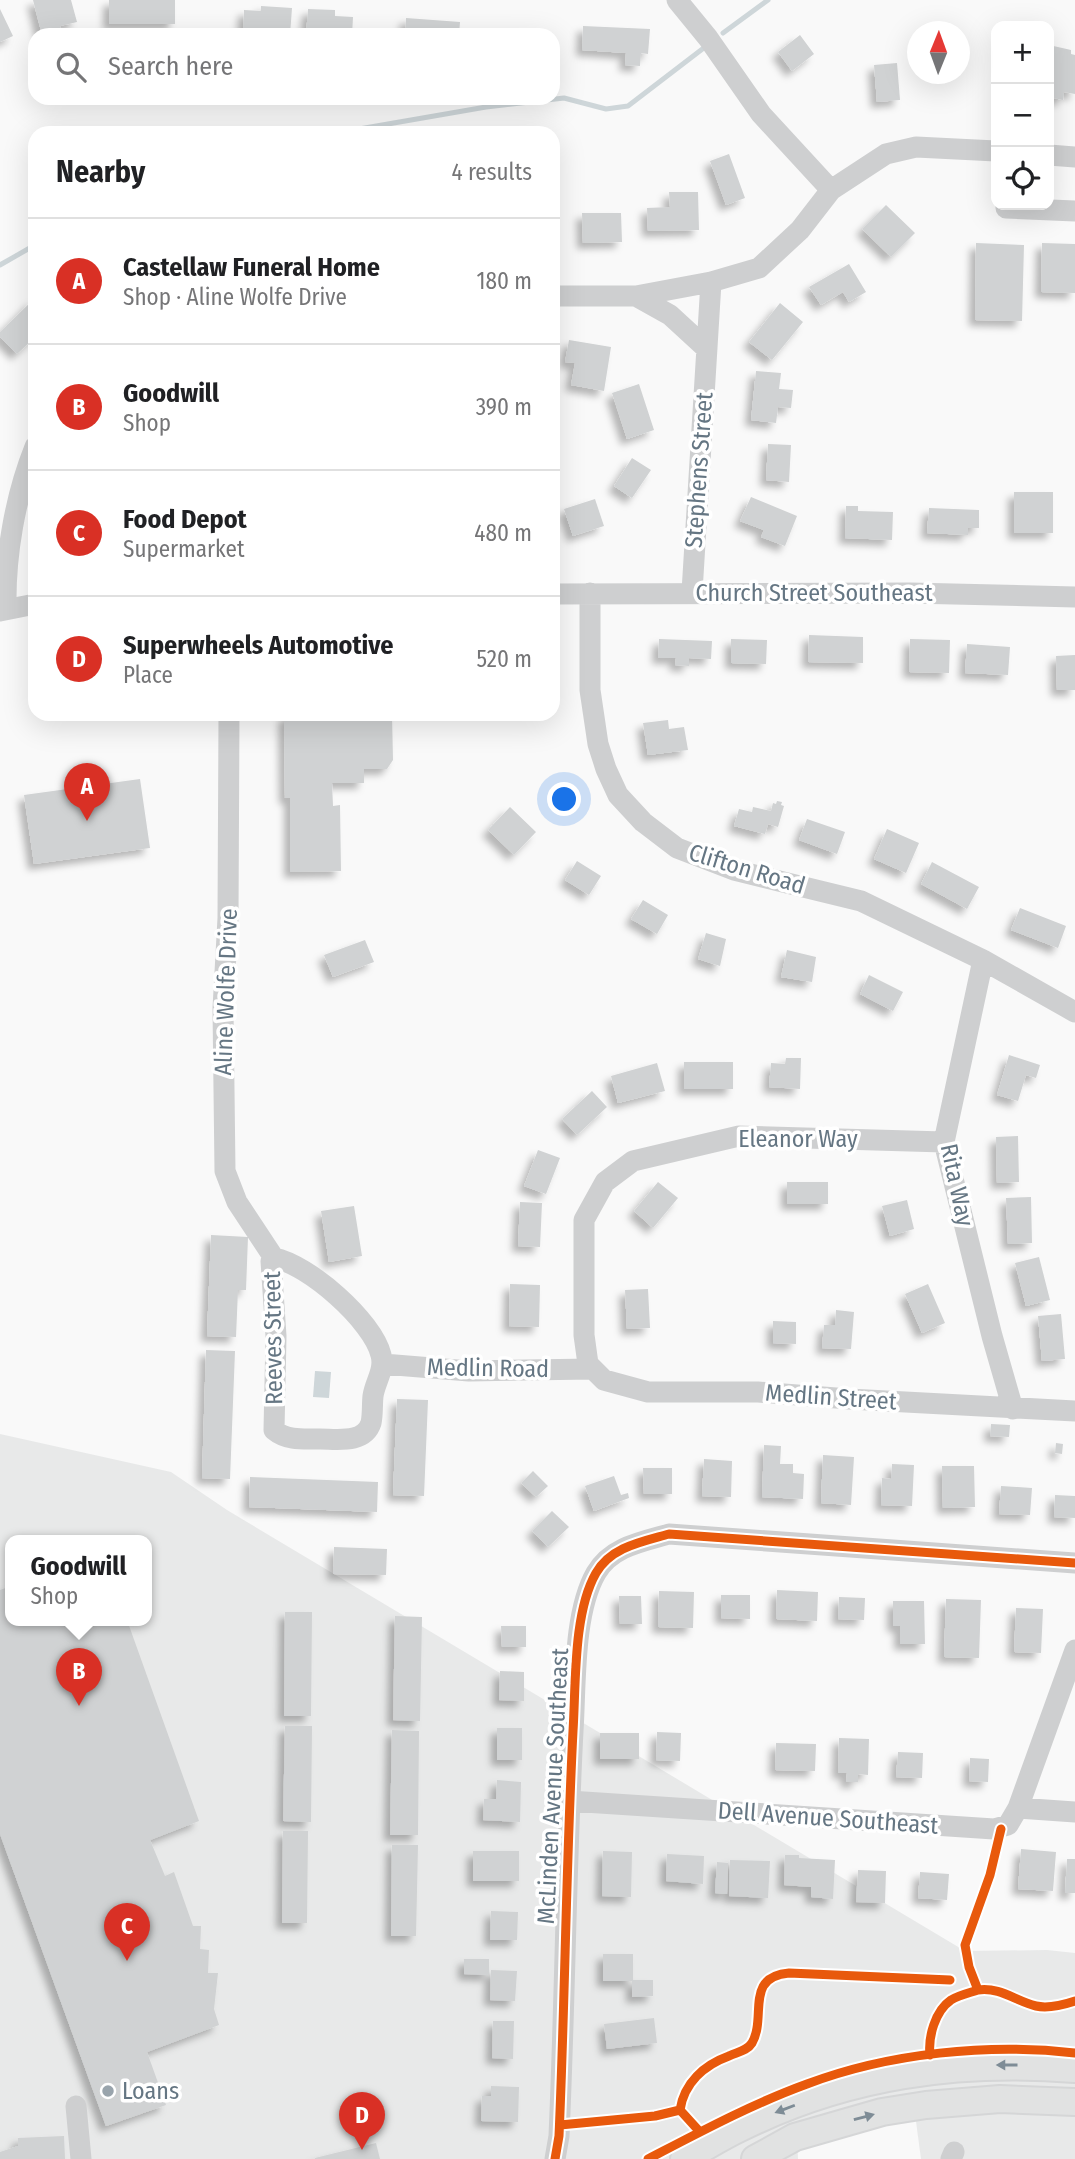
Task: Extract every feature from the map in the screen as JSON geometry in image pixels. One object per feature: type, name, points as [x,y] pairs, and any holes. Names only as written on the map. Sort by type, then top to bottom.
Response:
[{"type":"main road","points":[[684,2159],[739,2128],[767,2116],[841,2089],[873,2081],[922,2071],[988,2065],[1075,2069]]},
{"type":"main road","points":[[755,2159],[794,2137],[882,2112],[926,2105],[1000,2099],[1075,2102]]},
{"type":"street","points":[[677,0],[708,38],[761,114],[831,190]]},
{"type":"street","points":[[560,296],[636,296],[711,282],[759,268],[800,230],[831,190],[886,153],[916,147],[991,151]]},
{"type":"street","points":[[1054,155],[1075,157]]},
{"type":"street","points":[[1052,210],[1075,211]]},
{"type":"street","name":"Stephens Street","points":[[692,592],[711,282]]},
{"type":"street","points":[[636,296],[670,315],[707,349]]},
{"type":"street","points":[[28,471],[16,513],[3,610],[28,605]]},
{"type":"street","name":"Clifton Road","points":[[590,593],[590,690],[598,744],[618,795],[643,822],[677,848],[734,870],[861,901],[983,960],[1075,1012]]},
{"type":"street","name":"Church Street Southeast","points":[[560,594],[910,593],[1075,597]]},
{"type":"street","name":"Aline Wolfe Drive","points":[[229,721],[228,918],[223,1008],[225,1171],[237,1202],[274,1258]]},
{"type":"street","name":"Rita Way","points":[[983,960],[944,1142],[1013,1409]]},
{"type":"street","name":"Eleanor Way","points":[[593,1369],[588,1364],[584,1335],[584,1220],[605,1182],[633,1161],[739,1136],[944,1142]]},
{"type":"street","name":"Reeves Street","points":[[274,1258],[294,1265],[349,1306],[381,1352],[383,1364],[374,1387],[370,1424],[362,1436],[342,1439],[292,1438],[281,1436],[274,1430],[276,1336],[271,1261],[274,1258]]},
{"type":"street","name":"Medlin Road","points":[[383,1364],[469,1371],[593,1369]]},
{"type":"street","name":"Medlin Street","points":[[593,1369],[604,1380],[648,1392],[758,1392],[1075,1411]]},
{"type":"street","name":"McLinden Avenue Southeast","points":[[555,2159],[560,2125],[569,1801],[579,1639],[585,1602],[596,1573],[612,1554],[637,1543],[669,1534],[1075,1563]]},
{"type":"street","points":[[1075,1650],[1018,1808],[1075,1812]]},
{"type":"street","name":"Dell Avenue Southeast","points":[[569,1801],[994,1829],[1008,1825],[1018,1808]]},
{"type":"street","points":[[76,2106],[81,2159]]},
{"type":"shaded area","points":[[315,1371],[331,1372],[329,1398],[313,1397]]},
{"type":"shaded area","points":[[0,1434],[171,1472],[227,1510],[965,1951],[1047,1950],[1075,1953],[1075,2159],[921,2159],[913,2099],[797,2137],[798,2159],[0,2159]]},
{"type":"building","points":[[33,0],[71,0],[77,22],[60,28],[40,28]]},
{"type":"building","points":[[109,0],[175,0],[175,24],[109,24]]},
{"type":"building","points":[[261,6],[292,8],[291,28],[243,28],[244,10],[261,11]]},
{"type":"building","points":[[0,9],[13,36],[0,42]]},
{"type":"building","points":[[308,9],[335,10],[335,16],[353,17],[352,28],[307,28]]},
{"type":"building","points":[[406,18],[460,22],[460,28],[405,28]]},
{"type":"building","points":[[583,26],[650,29],[648,54],[641,53],[640,66],[625,65],[626,53],[582,50]]},
{"type":"building","points":[[800,35],[814,54],[792,71],[778,52]]},
{"type":"building","points":[[1054,46],[1071,50],[1071,54],[1075,55],[1075,94],[1064,92],[1063,100],[1054,98]]},
{"type":"building","points":[[897,63],[900,100],[877,102],[874,65]]},
{"type":"building","points":[[729,154],[745,198],[726,205],[710,161]]},
{"type":"building","points":[[669,192],[698,192],[699,230],[648,231],[647,208],[670,207]]},
{"type":"building","points":[[886,205],[915,233],[891,257],[862,229]]},
{"type":"building","points":[[582,213],[621,213],[622,242],[583,243]]},
{"type":"building","points":[[976,243],[1024,245],[1022,321],[975,320]]},
{"type":"building","points":[[1042,243],[1075,244],[1075,293],[1041,292]]},
{"type":"building","points":[[849,264],[866,292],[849,302],[843,292],[821,305],[809,287]]},
{"type":"building","points":[[780,303],[803,322],[772,360],[749,342]]},
{"type":"building","points":[[28,305],[28,344],[17,354],[0,337],[0,332]]},
{"type":"building","points":[[569,340],[611,347],[604,391],[571,385],[575,363],[565,362]]},
{"type":"building","points":[[756,371],[781,373],[779,389],[793,390],[791,408],[778,407],[776,423],[751,420]]},
{"type":"building","points":[[639,384],[654,430],[627,439],[612,393]]},
{"type":"building","points":[[768,444],[791,445],[789,482],[766,480]]},
{"type":"building","points":[[632,458],[651,470],[632,498],[614,486]]},
{"type":"building","points":[[1014,492],[1053,492],[1053,533],[1014,533]]},
{"type":"building","points":[[751,497],[797,516],[785,546],[761,537],[764,530],[740,521]]},
{"type":"building","points":[[595,499],[604,526],[573,536],[564,509]]},
{"type":"building","points":[[846,506],[858,506],[858,511],[893,512],[892,540],[845,538]]},
{"type":"building","points":[[929,508],[979,510],[979,528],[968,528],[968,535],[927,533]]},
{"type":"building","points":[[809,635],[863,637],[863,663],[808,662]]},
{"type":"building","points":[[659,639],[712,641],[711,659],[689,658],[689,666],[675,665],[676,658],[658,658]]},
{"type":"building","points":[[731,639],[767,640],[766,664],[731,663]]},
{"type":"building","points":[[910,639],[950,640],[949,673],[909,672]]},
{"type":"building","points":[[967,644],[1010,647],[1008,675],[965,673]]},
{"type":"building","points":[[1075,655],[1075,690],[1057,690],[1056,656]]},
{"type":"building","points":[[668,720],[669,729],[684,727],[688,750],[648,755],[643,723]]},
{"type":"building","points":[[284,721],[392,721],[393,760],[387,769],[364,769],[364,783],[332,783],[333,806],[340,805],[341,871],[290,872],[290,798],[285,798]]},
{"type":"building","points":[[140,779],[150,848],[34,864],[24,795]]},
{"type":"building","points":[[777,801],[784,806],[778,827],[768,824],[765,834],[734,826],[739,809],[752,812],[753,807],[771,811],[773,803],[776,804]]},
{"type":"building","points":[[510,807],[536,832],[514,855],[488,830]]},
{"type":"building","points":[[807,819],[845,832],[837,854],[799,840]]},
{"type":"building","points":[[887,829],[919,843],[906,873],[874,859]]},
{"type":"building","points":[[577,861],[601,876],[589,895],[565,880]]},
{"type":"building","points":[[932,862],[979,887],[967,909],[921,884]]},
{"type":"building","points":[[643,900],[668,915],[657,934],[631,919]]},
{"type":"building","points":[[1020,908],[1066,926],[1058,948],[1011,930]]},
{"type":"building","points":[[706,933],[726,939],[720,966],[698,959]]},
{"type":"building","points":[[365,940],[374,962],[333,977],[324,955]]},
{"type":"building","points":[[787,950],[816,957],[812,982],[781,977]]},
{"type":"building","points":[[869,975],[903,992],[893,1011],[860,994]]},
{"type":"building","points":[[1009,1055],[1040,1065],[1036,1078],[1026,1075],[1018,1101],[997,1095]]},
{"type":"building","points":[[786,1058],[801,1058],[800,1089],[769,1087],[771,1063],[785,1064]]},
{"type":"building","points":[[684,1062],[733,1062],[733,1089],[684,1089]]},
{"type":"building","points":[[657,1063],[665,1091],[618,1103],[611,1076]]},
{"type":"building","points":[[592,1091],[607,1107],[577,1135],[562,1119]]},
{"type":"building","points":[[1018,1136],[1019,1182],[997,1183],[996,1137]]},
{"type":"building","points":[[538,1150],[560,1158],[546,1194],[524,1186]]},
{"type":"building","points":[[658,1182],[678,1198],[653,1228],[634,1211]]},
{"type":"building","points":[[787,1182],[828,1182],[828,1204],[787,1204]]},
{"type":"building","points":[[1031,1197],[1032,1243],[1008,1244],[1006,1198]]},
{"type":"building","points":[[907,1200],[914,1229],[890,1236],[882,1206]]},
{"type":"building","points":[[520,1202],[542,1203],[540,1247],[518,1246]]},
{"type":"building","points":[[354,1206],[362,1256],[329,1262],[321,1211]]},
{"type":"building","points":[[211,1235],[248,1237],[246,1290],[238,1290],[236,1337],[207,1336]]},
{"type":"building","points":[[1039,1257],[1050,1300],[1026,1306],[1015,1263]]},
{"type":"building","points":[[510,1284],[540,1285],[539,1327],[509,1326]]},
{"type":"building","points":[[928,1284],[945,1323],[922,1333],[905,1294]]},
{"type":"building","points":[[648,1289],[650,1328],[627,1329],[625,1290]]},
{"type":"building","points":[[836,1310],[854,1312],[851,1349],[822,1348],[824,1325],[835,1325]]},
{"type":"building","points":[[1061,1314],[1065,1359],[1042,1361],[1038,1316]]},
{"type":"building","points":[[773,1321],[796,1322],[796,1344],[773,1343]]},
{"type":"building","points":[[206,1350],[235,1351],[230,1479],[202,1478]]},
{"type":"building","points":[[397,1399],[428,1400],[424,1496],[393,1495]]},
{"type":"building","points":[[991,1424],[1010,1425],[1009,1437],[990,1436]]},
{"type":"building","points":[[1056,1443],[1063,1444],[1062,1454],[1055,1453]]},
{"type":"building","points":[[764,1445],[781,1446],[780,1464],[793,1464],[793,1473],[804,1474],[803,1499],[762,1497]]},
{"type":"building","points":[[823,1455],[854,1457],[851,1505],[821,1503]]},
{"type":"building","points":[[704,1459],[732,1461],[731,1497],[702,1496]]},
{"type":"building","points":[[892,1464],[914,1465],[912,1506],[881,1505],[882,1478],[891,1479]]},
{"type":"building","points":[[942,1466],[974,1466],[975,1507],[943,1508]]},
{"type":"building","points":[[643,1468],[672,1468],[672,1494],[644,1494]]},
{"type":"building","points":[[533,1471],[548,1486],[536,1497],[521,1483]]},
{"type":"building","points":[[614,1476],[621,1495],[628,1493],[629,1498],[594,1511],[585,1486]]},
{"type":"building","points":[[250,1477],[378,1482],[377,1512],[249,1507]]},
{"type":"building","points":[[1001,1486],[1032,1488],[1030,1515],[999,1514]]},
{"type":"building","points":[[1055,1495],[1075,1496],[1075,1518],[1054,1517]]},
{"type":"building","points":[[552,1511],[569,1527],[548,1547],[532,1531]]},
{"type":"building","points":[[334,1547],[387,1549],[386,1575],[333,1574]]},
{"type":"building","points":[[5,1588],[5,1626],[129,1626],[199,1821],[150,1840],[165,1876],[174,1872],[193,1926],[201,1926],[200,1949],[209,1950],[208,1973],[218,1973],[214,2009],[219,2025],[147,2052],[166,2105],[106,2126],[0,1834],[0,1590]]},
{"type":"building","points":[[777,1590],[818,1592],[817,1621],[776,1619]]},
{"type":"building","points":[[659,1591],[694,1592],[693,1628],[658,1627]]},
{"type":"building","points":[[721,1595],[750,1595],[750,1619],[721,1618]]},
{"type":"building","points":[[619,1596],[641,1596],[642,1624],[620,1624]]},
{"type":"building","points":[[839,1597],[865,1598],[864,1620],[838,1619]]},
{"type":"building","points":[[946,1599],[981,1600],[979,1658],[944,1657]]},
{"type":"building","points":[[893,1601],[924,1601],[925,1644],[900,1644],[900,1626],[893,1626]]},
{"type":"building","points":[[1016,1608],[1043,1609],[1041,1653],[1014,1652]]},
{"type":"building","points":[[285,1612],[312,1612],[311,1716],[284,1716]]},
{"type":"building","points":[[395,1616],[422,1617],[420,1721],[393,1720]]},
{"type":"building","points":[[501,1626],[526,1626],[526,1647],[502,1647]]},
{"type":"building","points":[[500,1671],[524,1672],[524,1701],[499,1700]]},
{"type":"building","points":[[285,1726],[312,1726],[311,1822],[283,1821]]},
{"type":"building","points":[[497,1728],[522,1728],[522,1760],[497,1760]]},
{"type":"building","points":[[392,1730],[419,1731],[418,1835],[390,1835]]},
{"type":"building","points":[[657,1732],[681,1733],[680,1761],[656,1760]]},
{"type":"building","points":[[600,1733],[639,1733],[639,1759],[600,1759]]},
{"type":"building","points":[[839,1738],[869,1739],[868,1775],[858,1774],[858,1782],[846,1782],[847,1773],[838,1773]]},
{"type":"building","points":[[776,1743],[816,1744],[815,1771],[775,1770]]},
{"type":"building","points":[[898,1752],[923,1753],[922,1778],[896,1777]]},
{"type":"building","points":[[970,1758],[989,1759],[988,1782],[969,1781]]},
{"type":"building","points":[[497,1780],[521,1782],[520,1822],[483,1820],[484,1799],[496,1799]]},
{"type":"building","points":[[283,1831],[308,1831],[307,1923],[282,1923]]},
{"type":"building","points":[[392,1845],[418,1845],[416,1936],[391,1936]]},
{"type":"building","points":[[1021,1849],[1056,1852],[1053,1891],[1018,1889]]},
{"type":"building","points":[[473,1851],[519,1851],[519,1881],[473,1881]]},
{"type":"building","points":[[603,1851],[632,1852],[631,1897],[602,1896]]},
{"type":"building","points":[[667,1854],[704,1856],[703,1884],[666,1881]]},
{"type":"building","points":[[785,1855],[835,1860],[833,1899],[811,1897],[811,1887],[784,1885]]},
{"type":"building","points":[[1067,1859],[1075,1859],[1075,1893],[1065,1893]]},
{"type":"building","points":[[730,1860],[770,1861],[768,1898],[729,1896]]},
{"type":"building","points":[[717,1862],[728,1863],[727,1894],[715,1893]]},
{"type":"building","points":[[858,1870],[886,1871],[885,1903],[856,1902]]},
{"type":"building","points":[[920,1872],[949,1874],[947,1900],[918,1898]]},
{"type":"building","points":[[491,1911],[518,1912],[517,1940],[490,1940]]},
{"type":"building","points":[[603,1954],[633,1954],[633,1980],[653,1980],[653,1996],[632,1997],[632,1981],[603,1981]]},
{"type":"building","points":[[464,1959],[489,1959],[489,1975],[464,1974]]},
{"type":"building","points":[[491,1970],[517,1971],[515,2001],[490,2000]]},
{"type":"building","points":[[654,2018],[657,2043],[607,2049],[604,2024]]},
{"type":"building","points":[[493,2021],[514,2021],[513,2059],[492,2058]]},
{"type":"building","points":[[491,2086],[519,2087],[518,2122],[481,2121],[482,2096],[491,2096]]},
{"type":"building","points":[[64,2136],[65,2159],[0,2159],[0,2152],[18,2146],[18,2138]]},
{"type":"building","points":[[376,2143],[380,2159],[315,2159],[315,2158]]},
{"type":"waterway","points":[[723,33],[768,0]]},
{"type":"waterway","points":[[560,98],[606,109],[628,106],[705,47]]},
{"type":"waterway","points":[[376,126],[503,105]]},
{"type":"waterway","points":[[0,265],[28,249]]},
{"type":"cycle path","points":[[555,2159],[559,2136],[577,1650],[583,1608],[602,1564],[618,1551],[669,1534],[1075,1563]]},
{"type":"cycle path","points":[[1001,1829],[990,1875],[965,1945],[969,1967],[978,1990],[1001,1992],[1041,2007],[1075,2001]]},
{"type":"cycle path","points":[[700,2132],[680,2110],[686,2091],[697,2076],[711,2064],[750,2046],[756,2033],[761,1990],[766,1982],[775,1976],[789,1973],[950,1980]]},
{"type":"cycle path","points":[[930,2055],[932,2033],[937,2017],[945,2005],[954,1998],[978,1990]]},
{"type":"cycle path","points":[[648,2159],[766,2100],[839,2073],[871,2065],[974,2050],[1075,2053]]},
{"type":"cycle path","points":[[560,2125],[655,2116],[680,2110]]},
{"type":"place","name":"Castellaw Funeral Home","points":[[87,821]]},
{"type":"place","name":"Goodwill","points":[[79,1706]]},
{"type":"place","name":"Food Depot","points":[[127,1961]]},
{"type":"place","name":"Loans","points":[[108,2091]]},
{"type":"place","name":"Superwheels Automotive","points":[[362,2150]]}]
